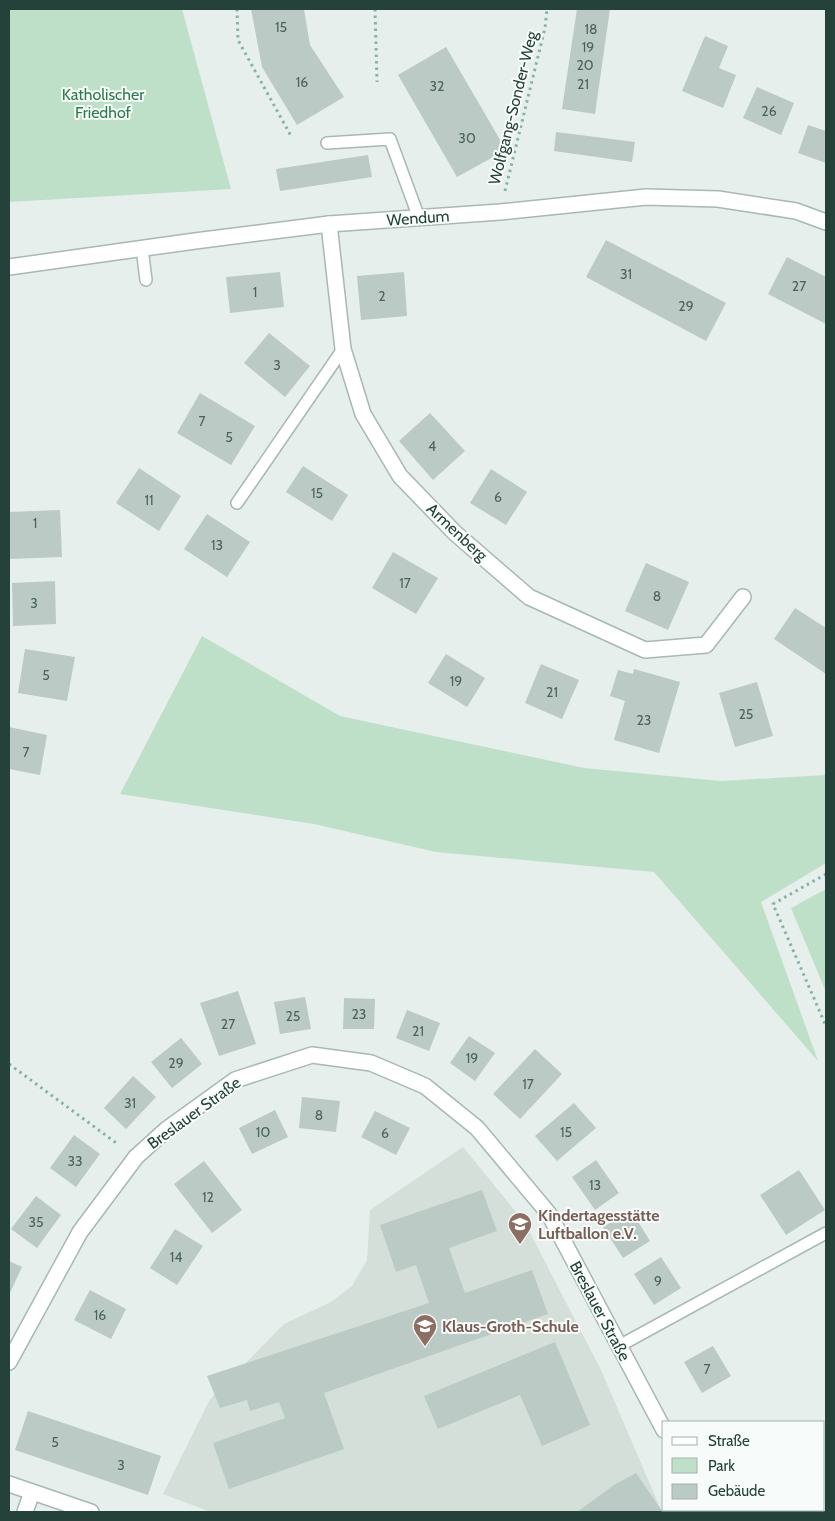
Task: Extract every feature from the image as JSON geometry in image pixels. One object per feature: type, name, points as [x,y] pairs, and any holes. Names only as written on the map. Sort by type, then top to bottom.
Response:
[{"type":"street","name":"Wendum","points":[[9,268],[142,248],[330,224],[500,212],[646,196],[718,199],[796,211],[826,222]]},
{"type":"street","name":"Armenberg","points":[[330,224],[343,349],[362,414],[400,476],[455,533],[529,598],[645,650],[706,645],[743,597]]},
{"type":"street","name":"Breslauer Straße","points":[[9,1362],[80,1232],[136,1157],[167,1129],[235,1080],[312,1055],[371,1063],[425,1086],[477,1128],[549,1214],[662,1426]]},
{"type":"street","points":[[9,1484],[91,1512]]},
{"type":"street","points":[[25,1512],[32,1492]]},
{"type":"lane","points":[[327,143],[390,139],[419,218]]},
{"type":"lane","points":[[142,248],[146,280]]},
{"type":"lane","points":[[237,503],[343,349]]},
{"type":"lane","points":[[619,1346],[826,1233]]},
{"type":"path","points":[[238,9],[238,40],[291,136]]},
{"type":"path","points":[[375,9],[377,82]]},
{"type":"path","name":"Wolfgang-Sonder-Weg","points":[[500,212],[545,28],[547,9]]},
{"type":"path","points":[[826,874],[773,904],[826,1026]]},
{"type":"path","points":[[9,1064],[136,1157]]},
{"type":"shaded area","name":"Klaus-Groth-Schule","points":[[463,1147],[525,1223],[601,1370],[662,1512],[211,1512],[163,1494],[210,1399],[284,1324],[331,1302],[352,1286],[367,1260],[370,1210]]},
{"type":"green space","name":"Katholischer Friedhof","points":[[9,9],[182,9],[231,189],[9,202]]},
{"type":"green space","points":[[202,636],[340,716],[584,768],[721,781],[826,775],[826,863],[761,902],[818,1061],[654,872],[436,852],[314,824],[120,794]]},
{"type":"green space","points":[[826,889],[826,992],[791,908]]},
{"type":"building","points":[[251,9],[304,9],[310,45],[344,97],[297,125],[262,67]]},
{"type":"building","points":[[577,9],[610,9],[595,114],[562,109]]},
{"type":"building","points":[[705,36],[728,46],[719,68],[736,75],[723,108],[682,91]]},
{"type":"building","points":[[446,47],[506,150],[457,177],[398,75]]},
{"type":"building","points":[[757,87],[794,103],[781,135],[743,118]]},
{"type":"building","points":[[808,125],[826,131],[826,163],[798,153]]},
{"type":"building","points":[[556,132],[635,142],[632,162],[554,151]]},
{"type":"building","points":[[368,155],[372,177],[280,191],[276,169]]},
{"type":"building","points":[[606,240],[726,303],[706,341],[586,277]]},
{"type":"building","points":[[787,257],[826,277],[826,324],[768,294]]},
{"type":"building","points":[[280,272],[284,307],[230,313],[226,277]]},
{"type":"building","points":[[404,272],[407,316],[361,320],[357,276]]},
{"type":"building","points":[[269,333],[310,366],[285,397],[244,363]]},
{"type":"building","points":[[200,393],[255,426],[231,465],[177,433]]},
{"type":"building","points":[[430,413],[465,451],[433,480],[399,441]]},
{"type":"building","points":[[303,466],[348,495],[332,521],[286,492]]},
{"type":"building","points":[[139,468],[181,496],[159,531],[116,503]]},
{"type":"building","points":[[491,469],[527,492],[506,525],[470,503]]},
{"type":"building","points":[[60,510],[62,557],[10,559],[9,512]]},
{"type":"building","points":[[207,514],[250,542],[227,577],[184,549]]},
{"type":"building","points":[[393,552],[438,578],[416,614],[372,588]]},
{"type":"building","points":[[646,563],[689,582],[668,630],[625,611]]},
{"type":"building","points":[[55,581],[56,624],[13,626],[12,583]]},
{"type":"building","points":[[795,608],[826,628],[826,674],[774,639]]},
{"type":"building","points":[[25,649],[75,657],[67,701],[18,693]]},
{"type":"building","points":[[446,654],[485,678],[467,707],[428,683]]},
{"type":"building","points":[[541,664],[579,680],[562,719],[525,703]]},
{"type":"building","points":[[634,669],[680,682],[659,753],[614,740],[625,701],[610,696],[618,670],[633,674]]},
{"type":"building","points":[[757,682],[773,736],[735,747],[719,693]]},
{"type":"building","points":[[9,727],[47,735],[40,775],[9,769]]},
{"type":"building","points":[[238,991],[256,1044],[219,1056],[200,1003]]},
{"type":"building","points":[[305,997],[311,1029],[280,1034],[274,1002]]},
{"type":"building","points":[[344,998],[375,999],[374,1029],[343,1029]]},
{"type":"building","points":[[407,1010],[440,1023],[429,1051],[396,1038]]},
{"type":"building","points":[[469,1036],[495,1053],[475,1081],[450,1063]]},
{"type":"building","points":[[181,1038],[202,1064],[172,1088],[151,1062]]},
{"type":"building","points":[[535,1049],[562,1074],[520,1119],[493,1094]]},
{"type":"building","points":[[133,1076],[156,1097],[126,1129],[104,1108]]},
{"type":"building","points":[[302,1097],[340,1101],[336,1132],[299,1128]]},
{"type":"building","points":[[574,1103],[596,1128],[557,1161],[535,1136]]},
{"type":"building","points":[[275,1110],[288,1137],[252,1154],[239,1128]]},
{"type":"building","points":[[375,1111],[410,1128],[396,1155],[361,1137]]},
{"type":"building","points":[[74,1135],[100,1154],[76,1187],[50,1168]]},
{"type":"building","points":[[596,1160],[619,1193],[595,1210],[572,1177]]},
{"type":"building","points":[[204,1161],[242,1210],[212,1233],[174,1184]]},
{"type":"building","points":[[799,1170],[825,1210],[786,1235],[760,1195]]},
{"type":"building","points":[[482,1190],[497,1231],[449,1248],[465,1293],[532,1270],[548,1314],[324,1393],[344,1449],[229,1489],[213,1443],[285,1418],[279,1402],[250,1411],[247,1400],[220,1408],[207,1376],[429,1303],[416,1265],[396,1272],[380,1225]]},
{"type":"building","points":[[36,1196],[61,1215],[37,1248],[11,1229]]},
{"type":"building","points":[[631,1210],[650,1241],[623,1258],[603,1227]]},
{"type":"building","points":[[175,1229],[203,1246],[177,1285],[150,1268]]},
{"type":"building","points":[[661,1257],[681,1288],[654,1305],[634,1274]]},
{"type":"building","points":[[9,1261],[22,1267],[9,1295]]},
{"type":"building","points":[[90,1290],[126,1309],[111,1339],[74,1320]]},
{"type":"building","points":[[555,1342],[590,1425],[542,1446],[520,1395],[438,1429],[424,1396]]},
{"type":"building","points":[[713,1346],[731,1376],[702,1393],[684,1362]]},
{"type":"building","points":[[28,1411],[161,1456],[148,1495],[15,1450]]},
{"type":"building","points":[[636,1473],[662,1511],[577,1512],[614,1485]]},
{"type":"building","points":[[746,1511],[785,1512],[747,1512]]},
{"type":"place","name":"Kindertagesstätte Luftballon e.V.","points":[[520,1245]]},
{"type":"place","name":"Klaus-Groth-Schule","points":[[425,1347]]}]
